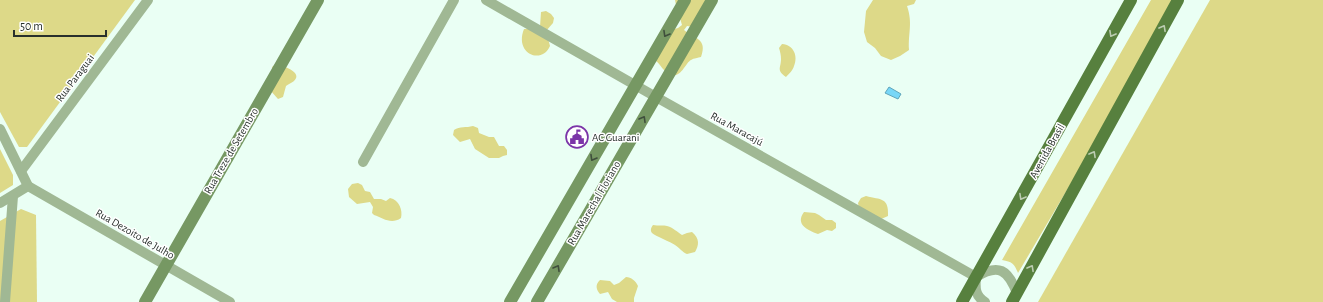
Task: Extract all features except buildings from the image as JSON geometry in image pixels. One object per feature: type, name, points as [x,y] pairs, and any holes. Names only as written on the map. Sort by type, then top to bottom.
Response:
[{"type":"main road","name":"Rua Treze de Setembro","points":[[145,302],[318,0]]},
{"type":"main road","name":"Rua Marechal Floriano","points":[[510,302],[685,0]]},
{"type":"main road","name":"Rua Marechal Floriano","points":[[537,302],[712,0]]},
{"type":"main road","name":"Avenida Brasil","points":[[962,302],[1131,0]]},
{"type":"main road","points":[[1014,298],[1178,0]]},
{"type":"street","name":"Rua Paraguai","points":[[21,171],[148,0]]},
{"type":"street","points":[[363,162],[454,0]]},
{"type":"street","name":"Rua Maracajú","points":[[486,0],[976,278]]},
{"type":"street","points":[[0,129],[28,186],[0,203]]},
{"type":"street","name":"Rua Dezoito de Julho","points":[[28,186],[230,302]]},
{"type":"street","points":[[5,302],[13,196]]},
{"type":"street","points":[[985,302],[978,295],[975,289],[976,278],[991,270],[1004,272],[1009,276],[1014,298]]},
{"type":"shaded area","points":[[0,0],[135,0],[27,147],[19,147],[0,112]]},
{"type":"shaded area","points":[[675,0],[714,0],[694,27],[687,26],[684,30],[701,42],[703,51],[701,57],[691,60],[680,73],[673,75],[665,71],[656,61],[668,31],[682,25]]},
{"type":"shaded area","points":[[873,0],[916,0],[914,4],[907,6],[910,23],[909,50],[891,60],[881,56],[875,48],[867,42],[864,32],[866,11]]},
{"type":"shaded area","points":[[1151,0],[1179,0],[1018,273],[1012,264],[1008,261],[1002,260]]},
{"type":"shaded area","points":[[1210,0],[1323,0],[1323,302],[1038,302]]},
{"type":"shaded area","points":[[546,11],[554,18],[553,23],[546,31],[550,46],[546,52],[536,56],[530,54],[523,45],[522,38],[524,29],[535,29],[540,27],[541,12]]},
{"type":"shaded area","points":[[782,44],[790,46],[796,58],[791,72],[786,77],[780,71],[781,58],[779,48]]},
{"type":"shaded area","points":[[276,64],[291,70],[296,75],[293,82],[286,86],[283,97],[278,99],[270,90],[273,70],[272,67]]},
{"type":"shaded area","points":[[473,126],[478,128],[479,133],[489,137],[494,137],[499,146],[504,146],[507,150],[507,155],[499,158],[489,158],[475,149],[470,139],[460,142],[453,135],[454,130],[456,129]]},
{"type":"shaded area","points":[[0,149],[13,175],[13,185],[0,193]]},
{"type":"shaded area","points":[[358,183],[362,185],[365,191],[370,192],[374,199],[386,201],[390,198],[396,201],[401,209],[401,218],[390,221],[374,215],[372,213],[373,207],[370,202],[357,204],[349,197],[348,189],[352,184]]},
{"type":"shaded area","points":[[866,196],[883,200],[887,205],[888,216],[879,220],[859,208],[858,203],[861,198]]},
{"type":"shaded area","points":[[21,209],[36,215],[37,302],[0,302],[0,221]]},
{"type":"shaded area","points":[[804,212],[815,213],[826,220],[832,220],[836,223],[836,228],[832,231],[827,230],[818,234],[810,231],[804,226],[801,220]]},
{"type":"shaded area","points":[[653,225],[669,227],[682,235],[692,232],[698,242],[695,252],[687,254],[677,246],[652,233],[651,228]]},
{"type":"shaded area","points":[[626,277],[636,282],[638,286],[634,302],[617,302],[612,299],[608,292],[600,294],[597,285],[600,280],[610,281],[614,285]]},
{"type":"water","points":[[889,87],[901,94],[898,99],[885,93]]},
{"type":"place","name":"AC Guarani","points":[[577,137]]}]
